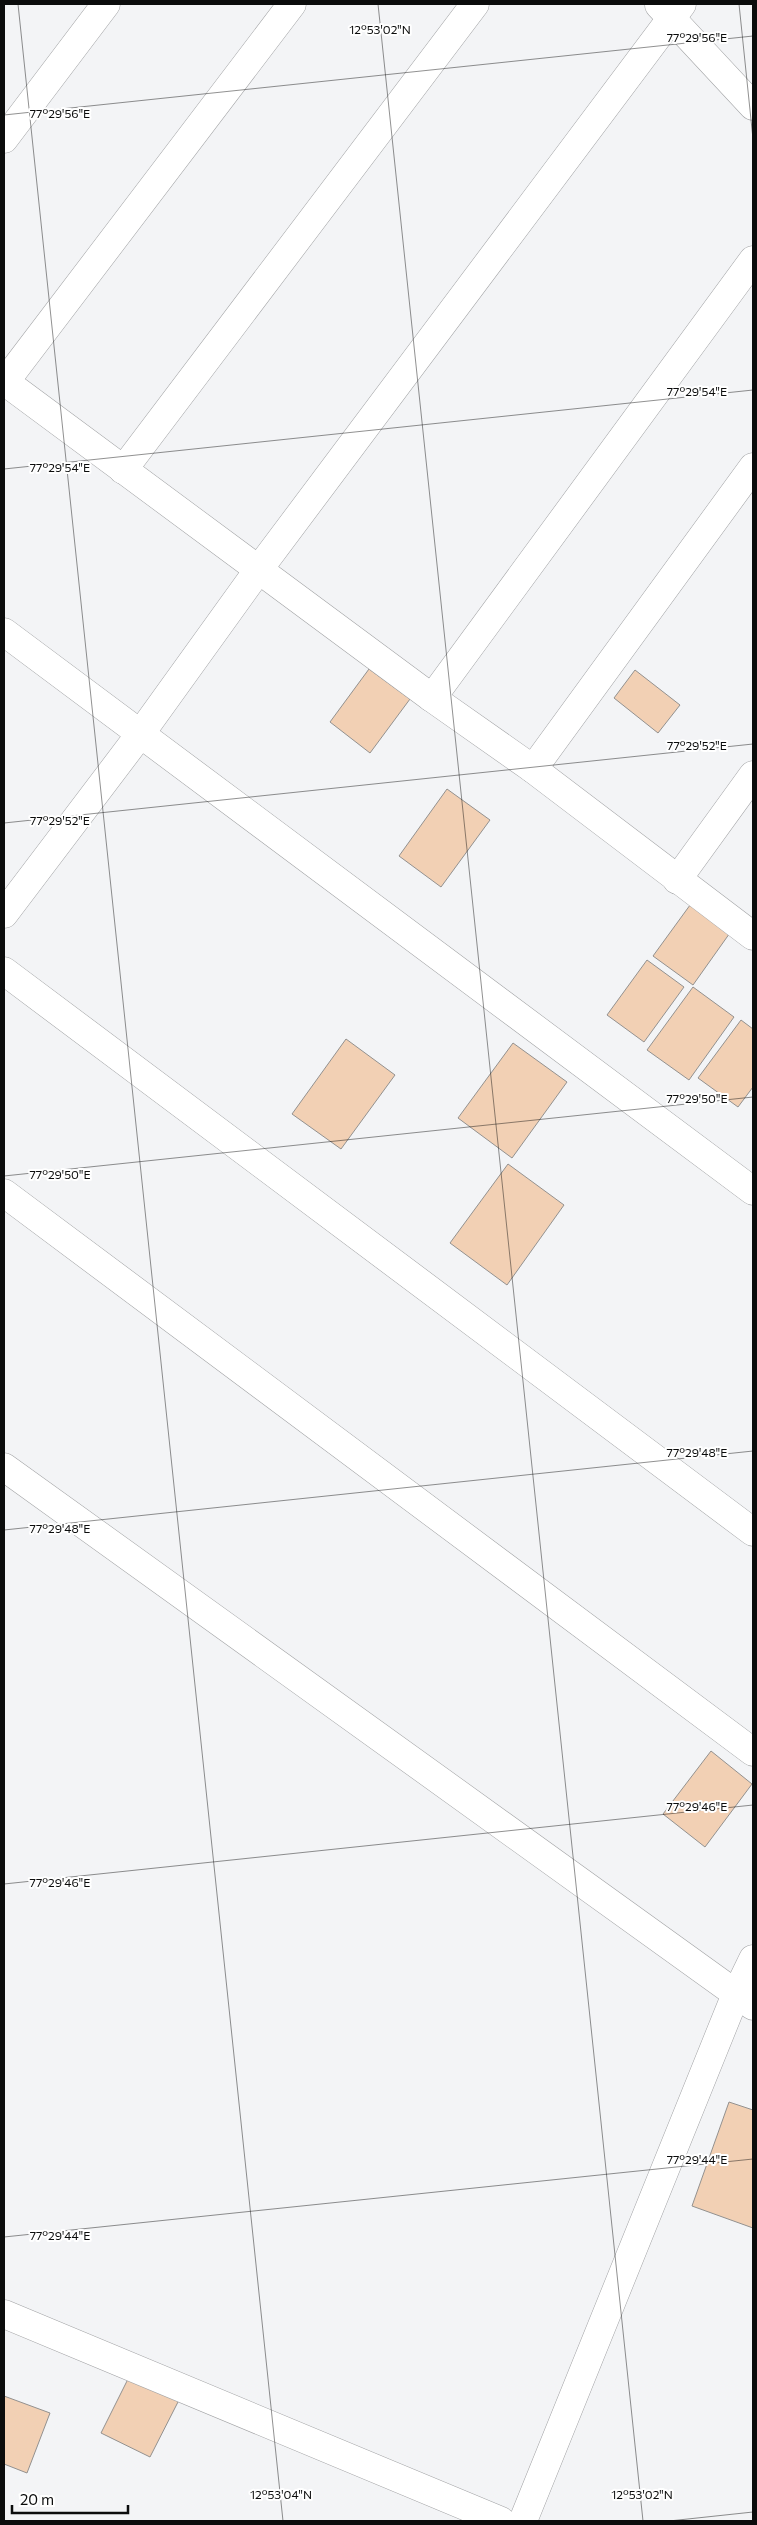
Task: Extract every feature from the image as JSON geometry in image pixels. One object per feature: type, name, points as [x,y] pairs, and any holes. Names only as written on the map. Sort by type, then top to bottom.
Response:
[{"type":"street","points":[[4,139],[106,4]]},
{"type":"street","points":[[292,4],[5,382],[432,698],[533,769],[753,936]]},
{"type":"street","points":[[123,470],[475,4]]},
{"type":"street","points":[[4,914],[141,734],[259,569],[670,9],[753,106]]},
{"type":"street","points":[[432,698],[753,260]]},
{"type":"street","points":[[533,769],[753,467]]},
{"type":"street","points":[[4,632],[753,1191]]},
{"type":"street","points":[[677,880],[753,775]]},
{"type":"street","points":[[4,971],[753,1532]]},
{"type":"street","points":[[4,1193],[753,1752]]},
{"type":"street","points":[[4,1467],[745,2000]]},
{"type":"street","points":[[523,2521],[745,2000],[753,1959]]},
{"type":"street","points":[[4,2314],[501,2521]]},
{"type":"building","points":[[369,669],[410,699],[370,753],[330,722]]},
{"type":"building","points":[[635,670],[680,705],[658,733],[614,698]]},
{"type":"building","points":[[447,789],[490,820],[441,887],[399,856]]},
{"type":"building","points":[[693,901],[732,930],[693,985],[653,956]]},
{"type":"building","points":[[647,960],[684,987],[644,1042],[607,1015]]},
{"type":"building","points":[[693,987],[734,1017],[689,1080],[647,1050]]},
{"type":"building","points":[[741,1020],[753,1029],[753,1087],[738,1107],[698,1078]]},
{"type":"building","points":[[346,1039],[395,1075],[341,1149],[292,1114]]},
{"type":"building","points":[[513,1043],[567,1082],[512,1158],[458,1118]]},
{"type":"building","points":[[508,1164],[564,1205],[507,1285],[450,1243]]},
{"type":"building","points":[[711,1751],[752,1784],[705,1847],[663,1814]]},
{"type":"building","points":[[729,2102],[753,2110],[753,2228],[692,2206]]},
{"type":"building","points":[[130,2375],[179,2400],[150,2457],[101,2433]]},
{"type":"building","points":[[4,2396],[50,2413],[27,2473],[4,2464]]}]
